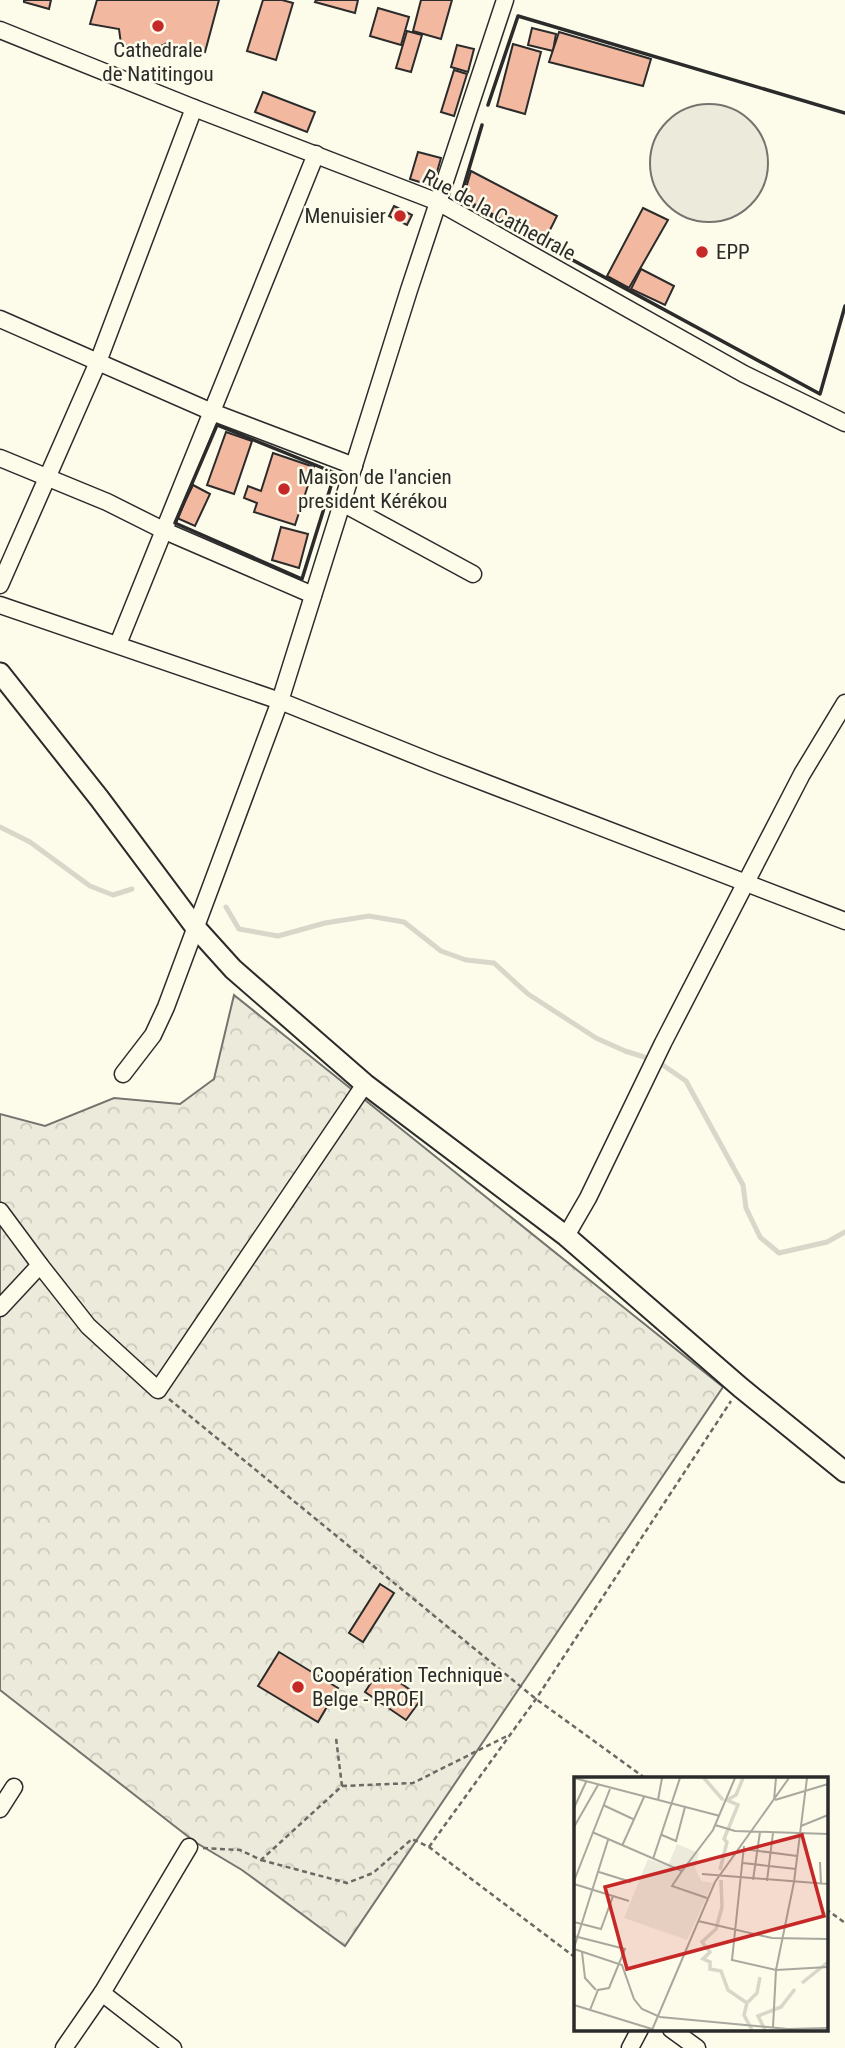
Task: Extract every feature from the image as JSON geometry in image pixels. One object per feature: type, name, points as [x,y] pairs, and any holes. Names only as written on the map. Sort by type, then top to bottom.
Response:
[{"type":"street","points":[[122,1074],[153,1035],[166,1007],[280,701],[505,0]]},
{"type":"street","name":"Rue de la Cathedrale","points":[[0,30],[438,202],[744,374],[845,423]]},
{"type":"street","points":[[0,585],[98,362],[194,108]]},
{"type":"street","points":[[118,644],[316,154]]},
{"type":"street","points":[[0,319],[212,412],[354,466]]},
{"type":"street","points":[[0,457],[313,595]]},
{"type":"street","points":[[342,503],[474,574]]},
{"type":"street","points":[[0,605],[280,701],[434,763],[844,919]]},
{"type":"street","points":[[0,673],[99,798],[195,928],[233,970],[365,1084],[566,1236],[740,1387],[845,1472]]},
{"type":"street","points":[[566,1236],[588,1198],[705,960],[802,774],[845,703]]},
{"type":"street","points":[[0,1211],[88,1326],[158,1390],[365,1084]]},
{"type":"street","points":[[0,1308],[40,1265]]},
{"type":"street","points":[[0,1809],[14,1787]]},
{"type":"street","points":[[64,2048],[102,1993],[190,1847]]},
{"type":"street","points":[[102,1993],[173,2048]]},
{"type":"street","points":[[631,2048],[640,2030]]},
{"type":"street","points":[[672,2030],[697,2048]]},
{"type":"path","points":[[429,1847],[536,1699],[740,1387]]},
{"type":"path","points":[[158,1390],[536,1699],[642,1777]]},
{"type":"path","points":[[261,1860],[342,1786],[413,1783],[511,1734]]},
{"type":"path","points":[[337,1738],[342,1786]]},
{"type":"path","points":[[190,1847],[240,1850],[261,1860],[347,1883],[373,1873],[412,1839],[429,1847],[574,1956]]},
{"type":"path","points":[[828,1910],[845,1923]]},
{"type":"green space","points":[[709,104],[731,109],[751,121],[763,141],[768,163],[763,185],[751,205],[731,217],[709,222],[687,217],[667,205],[655,185],[650,163],[655,141],[667,121],[687,109]]},
{"type":"green space","points":[[234,995],[723,1387],[345,1946],[242,1870],[195,1842],[0,1690],[0,1114],[45,1126],[114,1098],[180,1104],[214,1079]]},
{"type":"building","points":[[24,0],[51,0],[49,9]]},
{"type":"building","name":"Cathedrale de Natitingou","points":[[97,0],[219,0],[205,52],[183,47],[180,56],[171,56],[166,51],[168,43],[151,50],[121,44],[119,29],[90,24]]},
{"type":"building","points":[[263,0],[293,3],[276,60],[247,51]]},
{"type":"building","points":[[358,0],[355,13],[315,2]]},
{"type":"building","points":[[421,0],[452,0],[441,39],[413,31]]},
{"type":"building","points":[[378,8],[409,17],[401,45],[370,36]]},
{"type":"building","points":[[532,28],[556,34],[553,51],[528,45]]},
{"type":"building","points":[[407,31],[422,35],[411,72],[396,68]]},
{"type":"building","points":[[559,32],[651,59],[643,86],[549,62]]},
{"type":"building","points":[[513,44],[541,52],[525,114],[497,106]]},
{"type":"building","points":[[457,45],[474,49],[468,72],[451,67]]},
{"type":"building","points":[[454,70],[467,74],[454,116],[441,112]]},
{"type":"building","points":[[263,92],[315,112],[307,132],[255,112]]},
{"type":"building","points":[[418,152],[441,158],[433,186],[410,179]]},
{"type":"building","points":[[471,171],[557,216],[544,242],[463,198]]},
{"type":"building","name":"Menuisier","points":[[394,206],[412,215],[407,225],[389,216]]},
{"type":"building","points":[[643,208],[668,220],[629,288],[607,276]]},
{"type":"building","points":[[641,269],[674,286],[665,305],[631,289]]},
{"type":"building","points":[[226,432],[252,441],[234,494],[207,485]]},
{"type":"building","name":"Maison de l'ancien president Kérékou","points":[[273,453],[314,467],[295,525],[254,512],[257,503],[244,498],[248,486],[261,491]]},
{"type":"building","points":[[193,485],[210,494],[195,526],[177,518]]},
{"type":"building","points":[[281,527],[308,534],[299,568],[272,560]]},
{"type":"building","points":[[380,1584],[394,1593],[363,1642],[349,1633]]},
{"type":"building","name":"Coopération Technique Belge - PROFI","points":[[279,1652],[338,1688],[318,1722],[258,1686]]},
{"type":"building","points":[[380,1669],[422,1698],[406,1720],[365,1692]]},
{"type":"waterway","points":[[0,827],[30,842],[90,886],[113,895],[132,889]]},
{"type":"waterway","points":[[226,907],[239,929],[278,936],[325,923],[369,916],[404,922],[441,951],[466,960],[494,963],[528,994],[596,1038],[657,1061],[686,1081],[743,1185],[746,1208],[760,1237],[779,1253],[827,1242],[845,1232]]},
{"type":"wall","points":[[488,105],[518,16],[845,113]]},
{"type":"wall","points":[[482,125],[460,199],[820,394],[845,306]]},
{"type":"wall","points":[[217,425],[335,473],[302,579],[175,523],[217,425]]},
{"type":"place","name":"Cathedrale de Natitingou","points":[[158,26]]},
{"type":"place","name":"Menuisier","points":[[400,216]]},
{"type":"place","name":"EPP","points":[[702,252]]},
{"type":"place","name":"Maison de l'ancien president Kérékou","points":[[284,489]]},
{"type":"place","name":"Coopération Technique Belge - PROFI","points":[[298,1687]]}]
